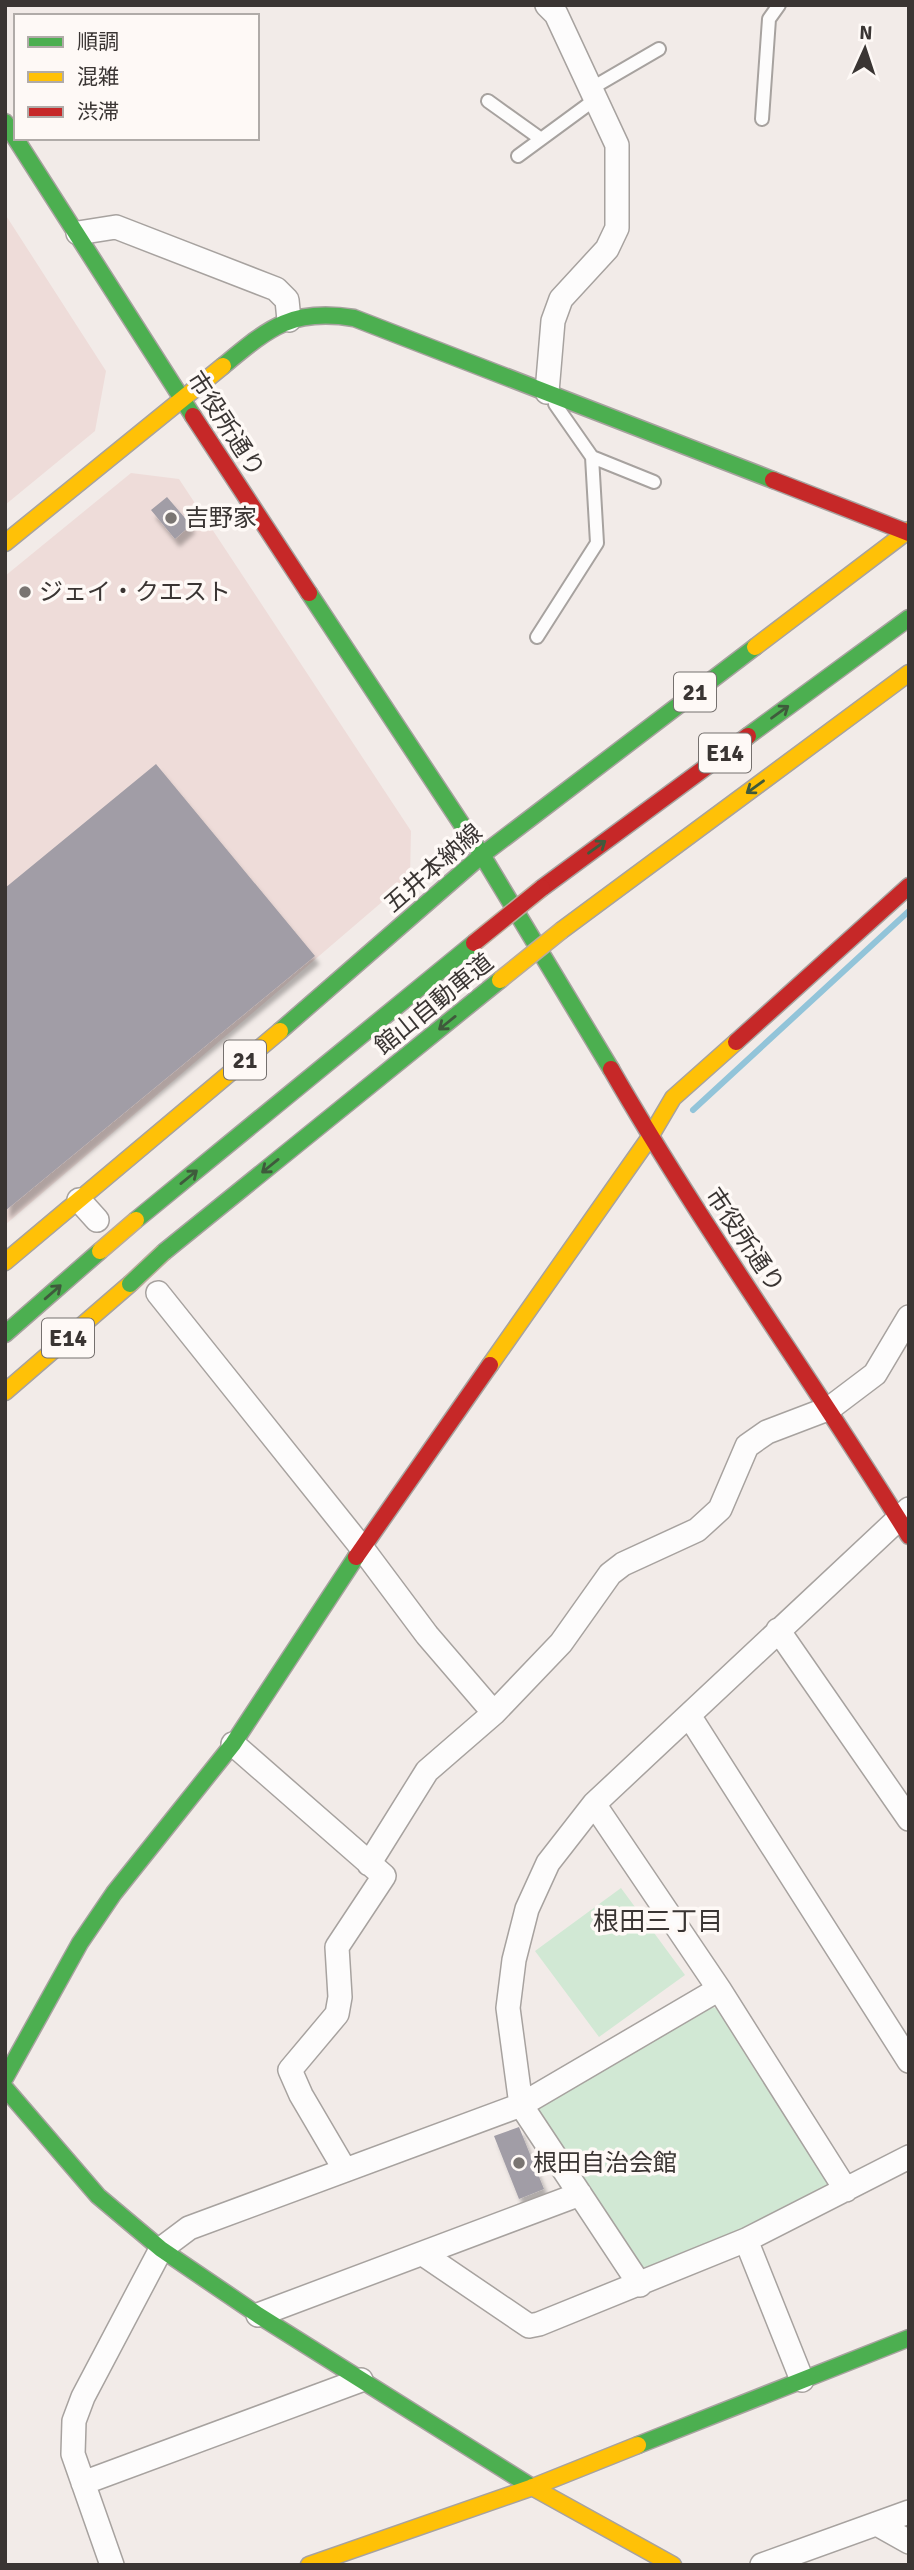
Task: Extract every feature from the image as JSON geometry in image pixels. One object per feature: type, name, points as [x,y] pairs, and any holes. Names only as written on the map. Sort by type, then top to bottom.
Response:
[{"type":"main road","name":"市役所通り","points":[[17,140],[181,398],[482,855],[550,964],[650,1138],[905,1522]]},
{"type":"main road","points":[[5,543],[269,328],[289,320],[332,314],[355,318],[908,532]]},
{"type":"main road","name":"五井本納線","points":[[5,1262],[330,989],[482,855],[908,532]]},
{"type":"main road","name":"館山自動車道","points":[[5,1334],[136,1220],[542,888],[909,618]]},
{"type":"main road","name":"館山自動車道","points":[[5,1392],[164,1252],[562,930],[909,674]]},
{"type":"main road","points":[[5,2078],[80,1943],[114,1894],[233,1744],[362,1548],[650,1138],[673,1098],[909,886]]},
{"type":"main road","points":[[5,2088],[97,2196],[161,2249],[258,2315],[533,2487],[673,2565]]},
{"type":"main road","points":[[309,2565],[533,2487],[909,2339]]},
{"type":"street","points":[[547,5],[556,14],[617,145],[617,228],[607,248],[561,299],[553,321],[547,392]]},
{"type":"street","points":[[78,233],[116,227],[276,289],[287,300],[289,320]]},
{"type":"street","points":[[79,1200],[97,1220]]},
{"type":"street","points":[[158,1293],[362,1548],[427,1635],[494,1713]]},
{"type":"street","points":[[369,1864],[427,1770],[494,1713],[561,1643],[610,1574],[623,1564],[697,1530],[720,1509],[747,1446],[767,1432],[830,1408],[875,1374],[909,1317]]},
{"type":"street","points":[[640,2285],[521,2105],[508,2008],[519,1935],[548,1863],[594,1804],[690,1717],[778,1630],[905,1522]]},
{"type":"street","points":[[778,1630],[909,1819]]},
{"type":"street","points":[[690,1717],[909,2061]]},
{"type":"street","points":[[233,1744],[384,1876],[337,1947],[340,1997],[337,2014],[290,2070],[297,2088],[345,2170]]},
{"type":"street","points":[[594,1804],[719,1989],[846,2190]]},
{"type":"street","points":[[112,2565],[73,2454],[74,2421],[83,2397],[161,2249],[189,2228],[521,2105],[719,1989]]},
{"type":"street","points":[[423,2255],[529,2326],[640,2285],[746,2240],[909,2157]]},
{"type":"street","points":[[258,2315],[580,2194]]},
{"type":"street","points":[[746,2240],[802,2381]]},
{"type":"street","points":[[83,2483],[361,2380]]},
{"type":"street","points":[[762,2565],[909,2512]]},
{"type":"street","points":[[877,2524],[909,2542]]},
{"type":"lane","points":[[762,119],[769,19],[779,5]]},
{"type":"lane","points":[[518,156],[594,93],[659,49]]},
{"type":"lane","points":[[488,101],[541,139]]},
{"type":"lane","points":[[537,637],[597,543],[592,457],[547,392]]},
{"type":"lane","points":[[592,457],[654,482]]},
{"type":"shaded area","points":[[5,214],[106,371],[95,431],[5,505]]},
{"type":"shaded area","points":[[131,473],[179,479],[411,831],[410,878],[5,1225],[5,576]]},
{"type":"green space","points":[[621,1888],[685,1975],[599,2037],[535,1951]]},
{"type":"green space","points":[[709,2006],[719,2009],[829,2181],[829,2189],[741,2233],[644,2272],[534,2114],[537,2105]]},
{"type":"building","name":"吉野家","points":[[167,497],[191,525],[175,539],[151,510]]},
{"type":"building","points":[[156,764],[315,956],[5,1211],[5,888]]},
{"type":"building","name":"根田自治会館","points":[[519,2127],[544,2189],[519,2199],[494,2136]]},
{"type":"waterway","points":[[693,1110],[909,911]]},
{"type":"traffic: fast","points":[[5,122],[14,136]]},
{"type":"traffic: fast","points":[[17,140],[193,416]]},
{"type":"traffic: fast","points":[[223,366],[268,331],[282,324],[313,316],[354,318],[773,480]]},
{"type":"traffic: fast","points":[[309,593],[482,855],[611,1069]]},
{"type":"traffic: fast","points":[[748,736],[909,618]]},
{"type":"traffic: fast","points":[[280,1031],[482,855],[755,647]]},
{"type":"traffic: fast","points":[[136,1220],[474,943]]},
{"type":"traffic: fast","points":[[164,1252],[500,980]]},
{"type":"traffic: fast","points":[[5,1334],[100,1251]]},
{"type":"traffic: fast","points":[[130,1284],[164,1252]]},
{"type":"traffic: fast","points":[[5,2078],[80,1943],[114,1893],[233,1744],[356,1557]]},
{"type":"traffic: fast","points":[[5,2088],[98,2196],[161,2249],[258,2315],[532,2487]]},
{"type":"traffic: fast","points":[[638,2445],[909,2338]]},
{"type":"traffic: slow","points":[[5,543],[223,366]]},
{"type":"traffic: slow","points":[[755,647],[909,530]]},
{"type":"traffic: slow","points":[[562,930],[909,673]]},
{"type":"traffic: slow","points":[[500,980],[562,930]]},
{"type":"traffic: slow","points":[[5,1262],[280,1031]]},
{"type":"traffic: slow","points":[[490,1365],[650,1137],[673,1098],[736,1042]]},
{"type":"traffic: slow","points":[[100,1251],[136,1220]]},
{"type":"traffic: slow","points":[[5,1392],[130,1284]]},
{"type":"traffic: slow","points":[[309,2565],[533,2487],[638,2445]]},
{"type":"traffic: slow","points":[[532,2487],[673,2565]]},
{"type":"traffic: jam","points":[[193,416],[309,593]]},
{"type":"traffic: jam","points":[[773,480],[909,533]]},
{"type":"traffic: jam","points":[[542,888],[748,736]]},
{"type":"traffic: jam","points":[[736,1042],[909,886]]},
{"type":"traffic: jam","points":[[474,943],[542,888]]},
{"type":"traffic: jam","points":[[611,1069],[720,1246],[909,1536]]},
{"type":"traffic: jam","points":[[356,1557],[490,1365]]},
{"type":"place","name":"吉野家","points":[[171,518]]},
{"type":"place","name":"ジェイ・クエスト","points":[[25,592]]},
{"type":"place","name":"根田自治会館","points":[[519,2163]]},
{"type":"district","name":"根田三丁目","points":[[658,1922]]}]
